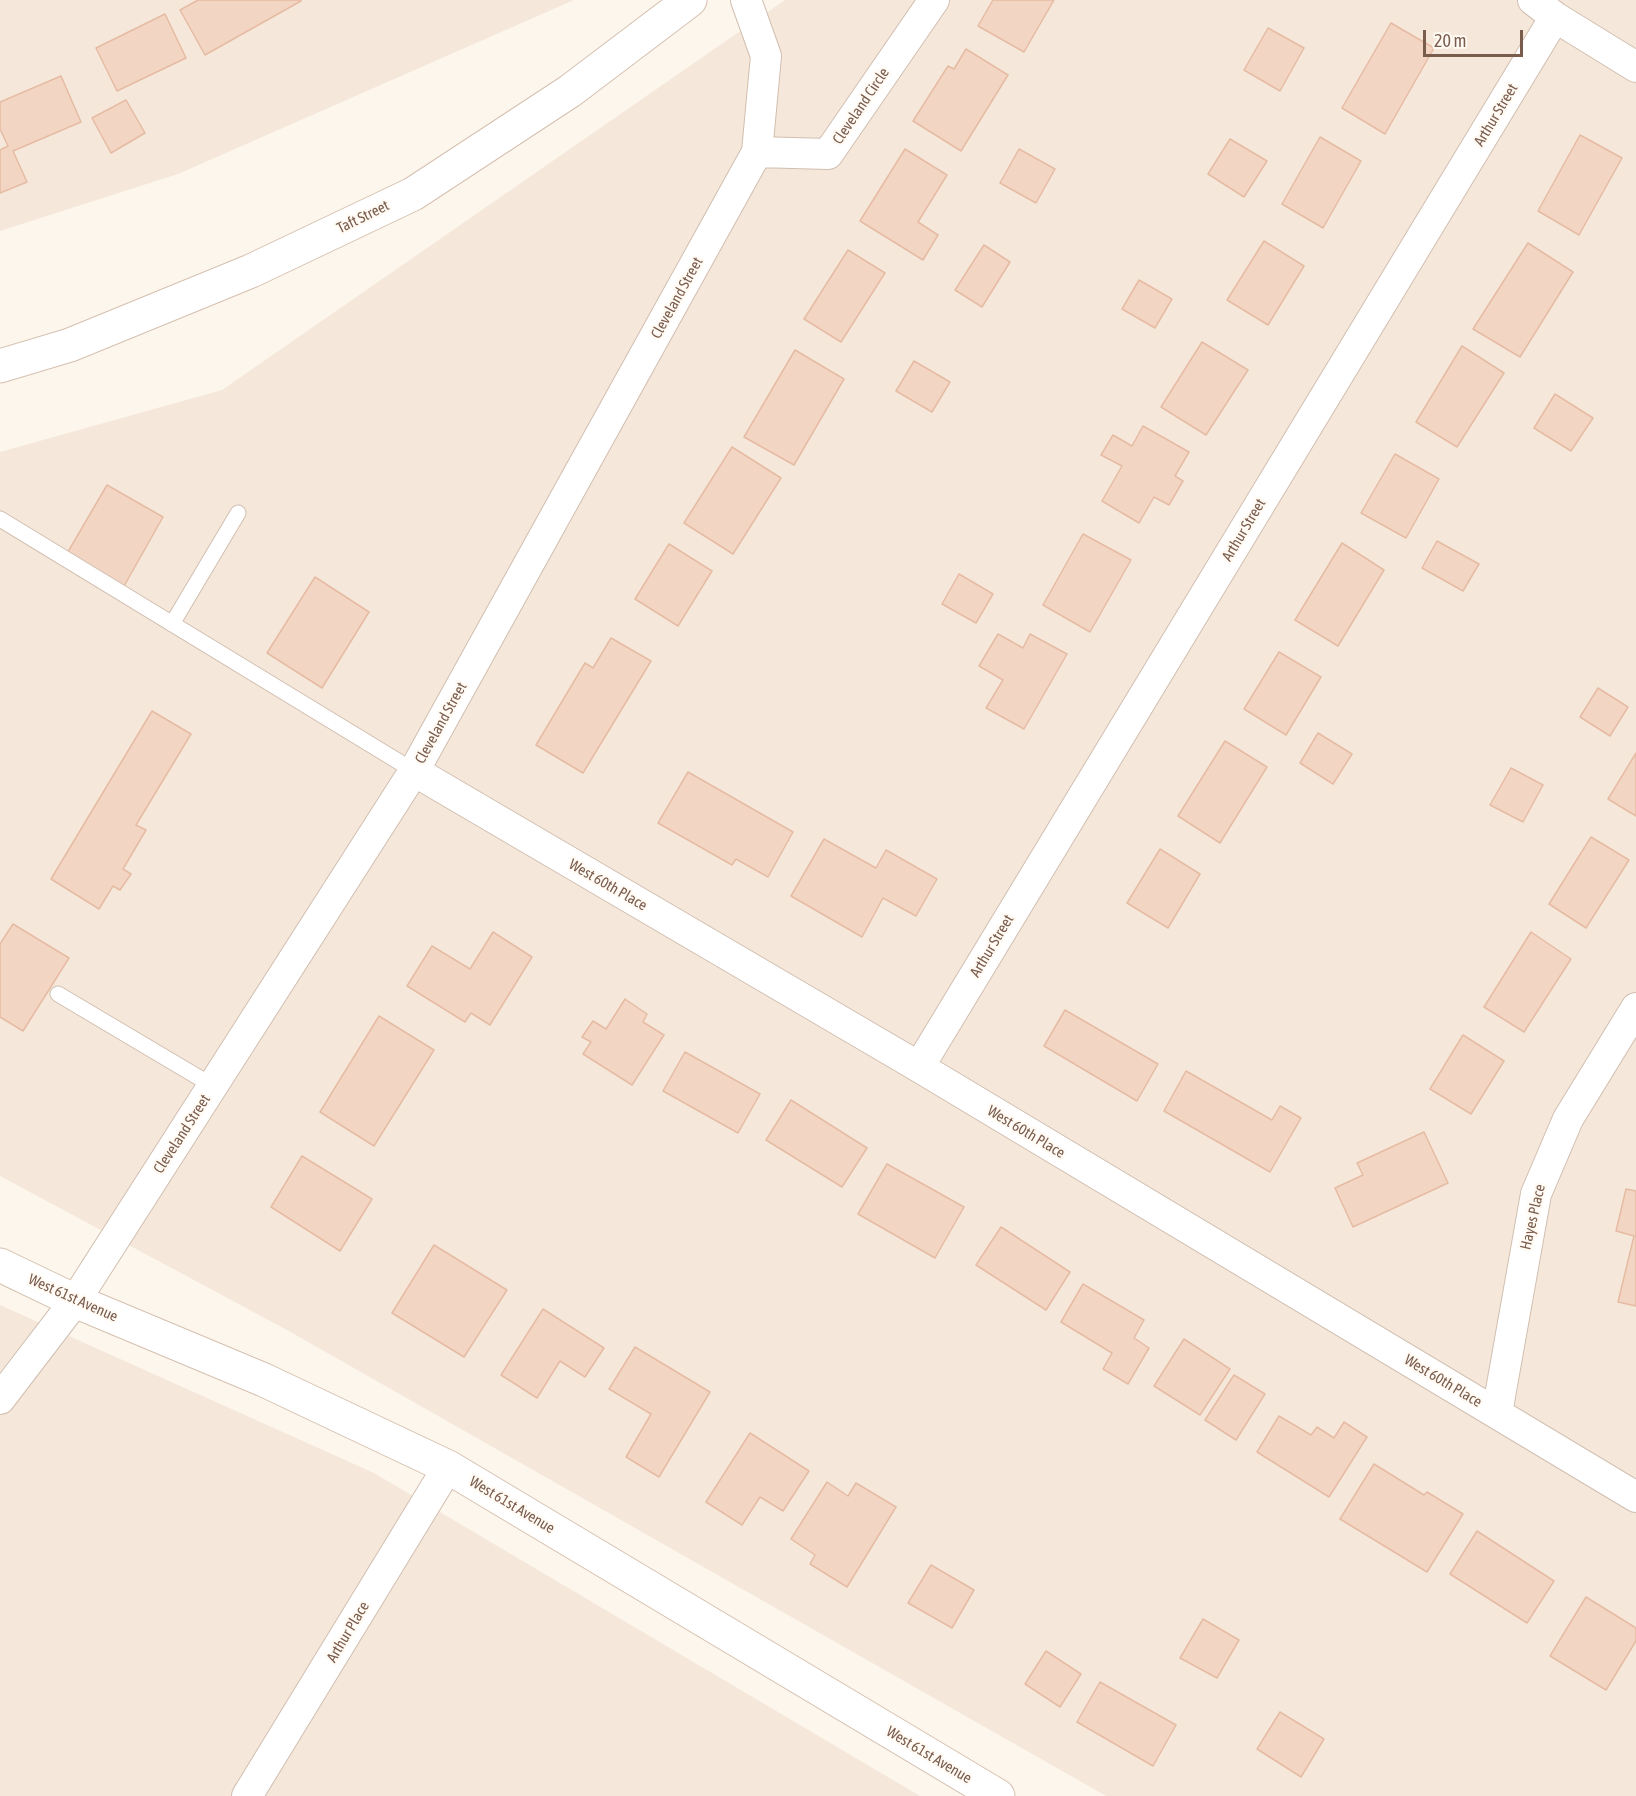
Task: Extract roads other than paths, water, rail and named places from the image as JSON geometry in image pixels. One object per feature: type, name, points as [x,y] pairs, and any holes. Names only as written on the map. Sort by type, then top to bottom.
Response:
[{"type":"main road","name":"Taft Street","points":[[0,366],[70,345],[251,271],[412,194],[570,91],[690,0]]},
{"type":"main road","name":"West 61st Avenue","points":[[0,1265],[75,1301],[264,1380],[448,1467],[998,1796]]},
{"type":"street","name":"Cleveland Street","points":[[0,1399],[75,1301],[414,771],[757,152],[766,56],[746,0]]},
{"type":"street","name":"Cleveland Circle","points":[[757,152],[828,154],[934,0]]},
{"type":"street","points":[[1544,9],[1636,67]]},
{"type":"street","name":"Arthur Street","points":[[919,1067],[1544,9]]},
{"type":"street","name":"West 60th Place","points":[[414,771],[919,1067],[1636,1497]]},
{"type":"street","name":"Hayes Place","points":[[1497,1413],[1536,1194],[1568,1119],[1636,1008]]},
{"type":"street","name":"Arthur Place","points":[[248,1796],[448,1467]]},
{"type":"lane","points":[[172,624],[238,513]]},
{"type":"lane","points":[[0,519],[414,771]]},
{"type":"lane","points":[[58,994],[213,1086]]}]
